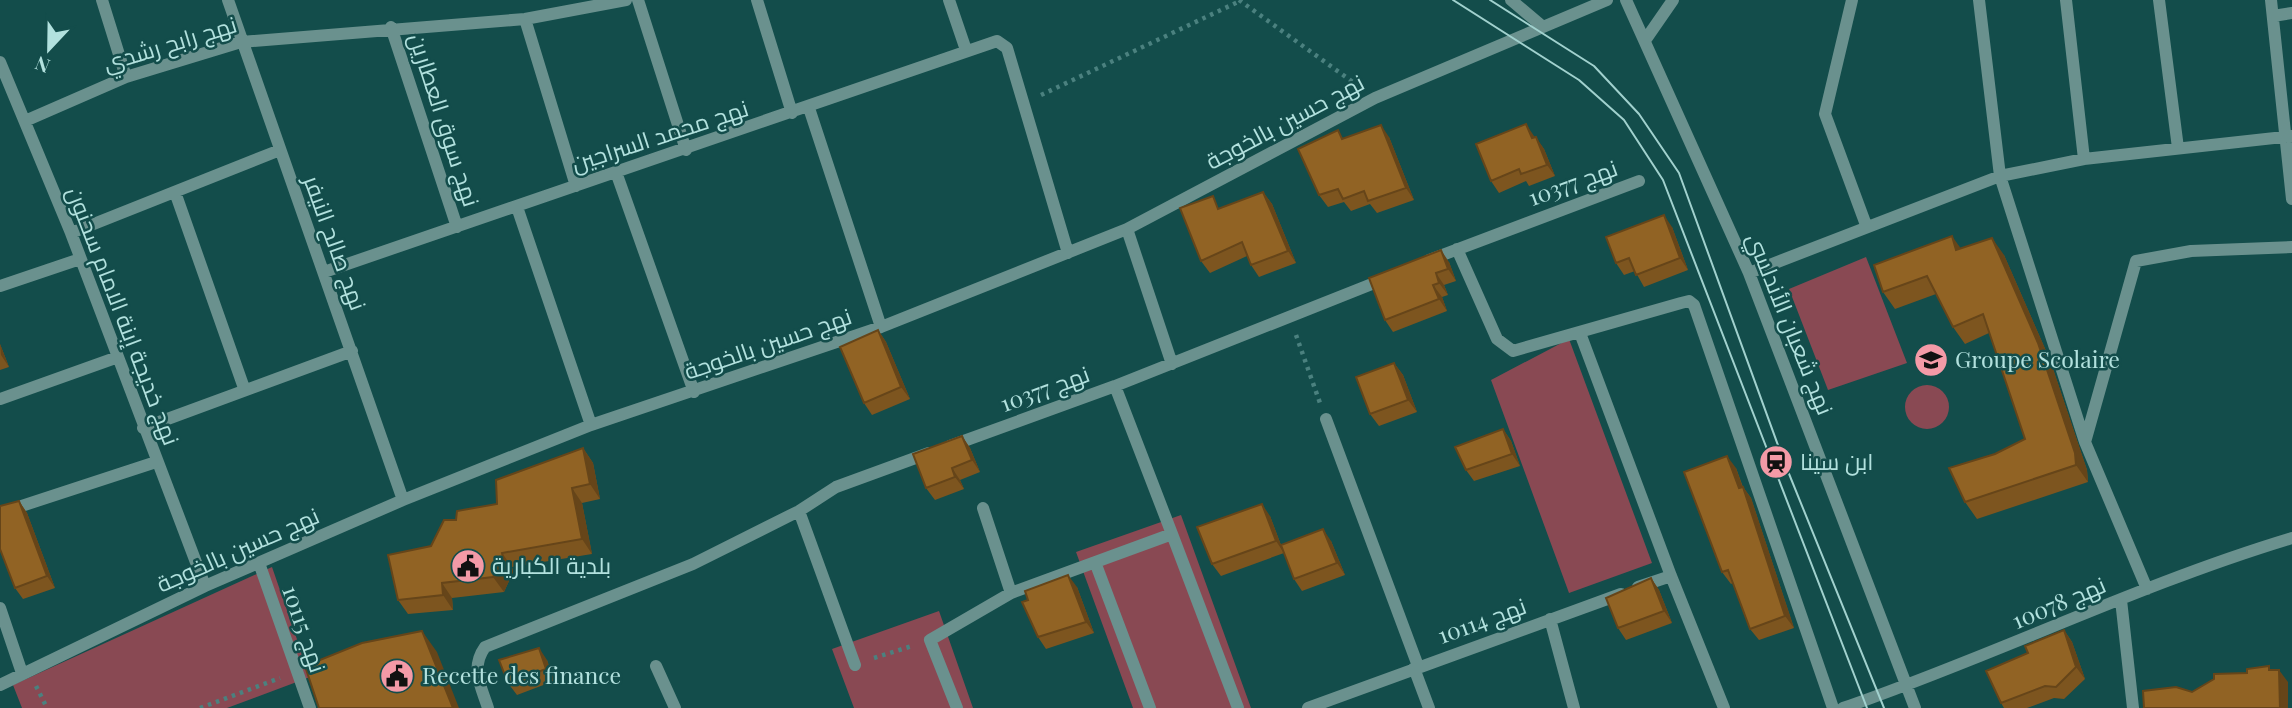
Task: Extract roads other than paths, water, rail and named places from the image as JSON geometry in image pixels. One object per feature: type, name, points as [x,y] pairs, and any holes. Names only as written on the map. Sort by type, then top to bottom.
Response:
[{"type":"street","points":[[102,0],[126,77]]},
{"type":"street","name":"نهج صالح النيفر","points":[[228,0],[403,499]]},
{"type":"street","name":"نهج رابح رشدي","points":[[25,121],[126,77],[241,41],[391,27],[525,19],[626,0]]},
{"type":"street","points":[[638,0],[686,150]]},
{"type":"street","points":[[757,0],[792,113]]},
{"type":"street","points":[[949,0],[966,51]]},
{"type":"street","points":[[1511,0],[1542,26]]},
{"type":"street","name":"نهج حسين بالخوجة","points":[[0,685],[205,586],[403,499],[591,425],[881,327],[1127,229],[1375,98],[1607,0]]},
{"type":"street","name":"نهج شعبان الأندلسي","points":[[1626,0],[1749,272],[1915,708]]},
{"type":"street","points":[[1646,40],[1673,0]]},
{"type":"street","points":[[1852,0],[1825,114],[1866,225]]},
{"type":"street","points":[[1979,0],[2000,176],[2085,442],[2147,589]]},
{"type":"street","points":[[2066,0],[2084,159]]},
{"type":"street","points":[[2159,0],[2178,148]]},
{"type":"street","points":[[2271,0],[2289,136],[2292,199]]},
{"type":"street","points":[[2273,16],[2292,13]]},
{"type":"street","points":[[525,19],[576,186]]},
{"type":"street","name":"نهج سوق العطارين","points":[[391,27],[457,226]]},
{"type":"street","name":"نهج محمد السراجين","points":[[324,272],[686,150],[997,41],[1007,48],[1068,253]]},
{"type":"street","name":"نهج خديجة إبنة الامام سحنون","points":[[0,62],[71,233],[205,586]]},
{"type":"street","points":[[808,108],[881,327]]},
{"type":"street","points":[[1749,272],[1866,225],[2000,176],[2084,159],[2289,136]]},
{"type":"street","points":[[71,233],[280,150]]},
{"type":"street","points":[[616,172],[694,392]]},
{"type":"street","name":"نهج 10377","points":[[1419,265],[1457,248],[1639,181]]},
{"type":"street","points":[[175,192],[244,388]]},
{"type":"street","points":[[517,206],[591,425]]},
{"type":"street","points":[[1127,229],[1172,364]]},
{"type":"street","points":[[2085,442],[2136,261],[2191,251],[2292,247]]},
{"type":"street","points":[[1457,248],[1503,345],[1519,351],[1686,302],[1694,305],[1833,708]]},
{"type":"street","points":[[0,286],[80,259]]},
{"type":"street","name":"نهج 10377","points":[[488,708],[476,669],[478,657],[485,647],[693,564],[799,511],[836,487],[1115,386],[1406,270]]},
{"type":"street","points":[[1580,333],[1671,576],[1724,708]]},
{"type":"street","points":[[143,428],[244,388],[352,351]]},
{"type":"street","points":[[0,399],[118,358]]},
{"type":"street","points":[[1115,386],[1238,708]]},
{"type":"street","points":[[1326,419],[1429,708]]},
{"type":"street","points":[[0,513],[156,462]]},
{"type":"street","points":[[982,509],[1012,593]]},
{"type":"street","points":[[799,511],[855,665]]},
{"type":"street","points":[[957,708],[930,640],[1012,593],[1172,534]]},
{"type":"street","name":"نهج 10078","points":[[1843,708],[2147,589],[2292,538]]},
{"type":"street","points":[[1095,562],[1150,708]]},
{"type":"street","name":"نهج 10115","points":[[259,563],[310,708]]},
{"type":"street","name":"نهج 10114","points":[[1308,708],[1671,576]]},
{"type":"street","points":[[2121,600],[2133,708]]},
{"type":"street","points":[[0,608],[22,673]]},
{"type":"street","points":[[1550,619],[1574,708]]},
{"type":"street","points":[[656,666],[674,708]]},
{"type":"tram line","points":[[1453,0],[1579,80],[1624,120],[1663,180],[1867,708]]},
{"type":"tram line","points":[[1490,0],[1594,66],[1639,114],[1679,173],[1783,459],[1884,708]]},
{"type":"place","name":"Groupe Scolaire","points":[[1931,360]]},
{"type":"place","name":"ابن سينا","points":[[1776,462]]},
{"type":"place","name":"بلدية الكبارية","points":[[468,566]]},
{"type":"place","name":"Recette des finance","points":[[397,676]]}]
